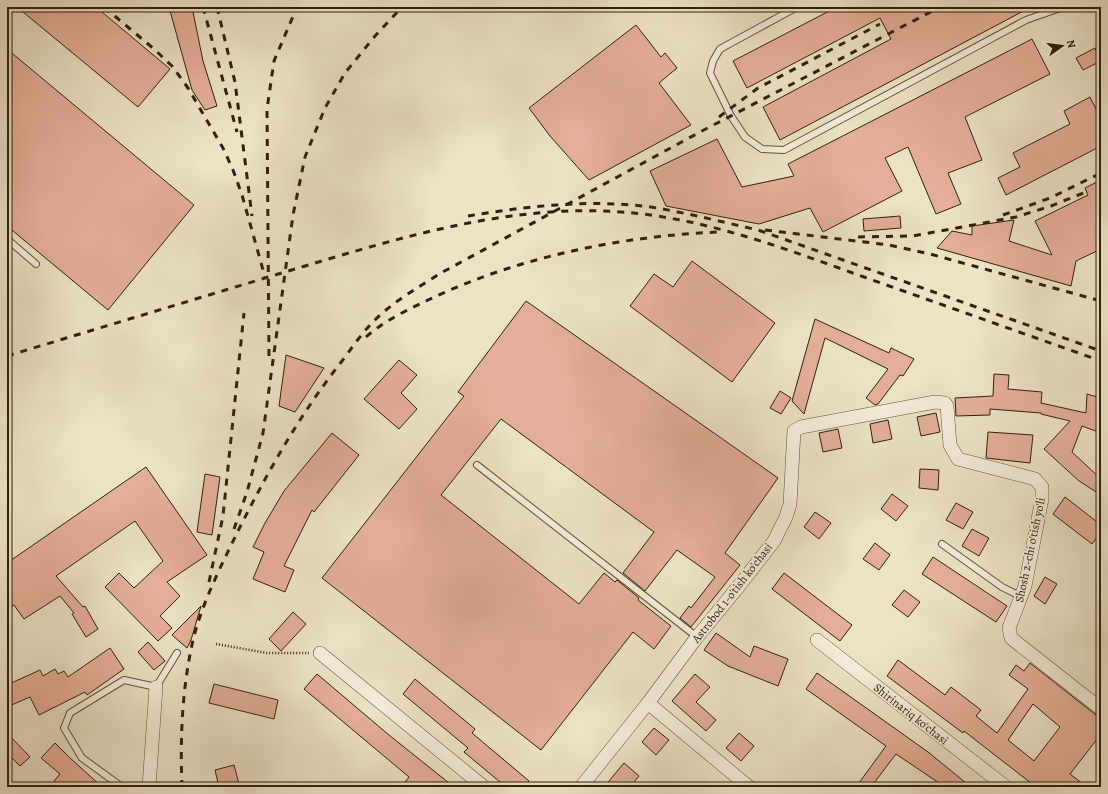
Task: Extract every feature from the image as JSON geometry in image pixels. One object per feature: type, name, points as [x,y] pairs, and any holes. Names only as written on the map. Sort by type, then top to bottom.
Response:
[{"type":"street","name":"Astrobod 1-o'tish ko'chasi","points":[[581,787],[648,703],[697,637],[774,541],[786,517],[792,491],[794,431],[797,428],[935,402],[945,403],[948,410]]},
{"type":"street","name":"Shosh 2-chi o'tish yo'li","points":[[948,410],[950,445],[958,459],[1035,479],[1042,487],[1042,500],[1022,597],[1009,628],[1010,638],[1101,709]]},
{"type":"street","name":"Shirinariq ko'chasi","points":[[817,640],[1006,787]]},
{"type":"street","points":[[320,653],[484,787]]},
{"type":"street","points":[[149,787],[156,687]]},
{"type":"street","points":[[648,703],[749,787]]},
{"type":"lane","points":[[797,7],[720,49],[713,61],[710,73],[731,116],[745,137],[762,149],[784,150],[1026,20],[1063,7]]},
{"type":"lane","points":[[7,239],[36,264]]},
{"type":"lane","points":[[477,465],[697,637]]},
{"type":"lane","points":[[942,544],[1002,587],[1022,597]]},
{"type":"lane","points":[[122,787],[82,758],[64,728],[70,713],[124,680],[156,687],[176,654]]},
{"type":"path","points":[[216,644],[268,653],[320,653]]},
{"type":"building","points":[[17,7],[96,7],[170,69],[138,107]]},
{"type":"building","points":[[169,7],[192,7],[203,61],[217,106],[205,110],[192,90]]},
{"type":"building","points":[[837,7],[1031,7],[780,140],[763,107],[891,39],[880,18],[747,88],[733,61]]},
{"type":"building","points":[[636,25],[661,57],[665,53],[677,68],[659,83],[691,125],[589,180],[550,136],[529,108]]},
{"type":"building","points":[[1032,39],[1050,74],[965,117],[982,160],[948,173],[961,204],[936,214],[908,147],[885,158],[902,191],[823,232],[810,208],[759,224],[666,206],[650,171],[717,139],[742,187],[794,176],[788,164]]},
{"type":"building","points":[[1095,48],[1101,61],[1083,70],[1076,58]]},
{"type":"building","points":[[7,49],[194,205],[108,310],[7,226]]},
{"type":"building","points":[[1090,97],[1101,119],[1101,146],[1006,195],[998,178],[1020,167],[1013,153],[1070,124],[1064,111]]},
{"type":"building","points":[[1101,180],[1101,249],[1076,261],[1071,286],[937,248],[952,231],[972,235],[972,226],[1014,220],[1009,241],[1052,255],[1035,221],[1088,195],[1085,188]]},
{"type":"building","points":[[900,216],[901,228],[864,231],[863,219]]},
{"type":"building","points":[[692,261],[775,323],[732,382],[630,306],[654,274],[673,287]]},
{"type":"building","points":[[526,301],[778,478],[725,553],[740,565],[691,627],[680,618],[689,606],[691,608],[715,577],[677,550],[645,591],[623,573],[654,532],[501,419],[441,495],[579,604],[604,573],[615,582],[617,580],[639,598],[638,600],[671,626],[654,649],[633,632],[541,750],[322,578],[464,396],[458,392]]},
{"type":"building","points":[[815,319],[889,353],[891,348],[914,359],[903,376],[900,375],[878,404],[875,405],[866,398],[888,369],[825,338],[804,414],[792,401]]},
{"type":"building","points":[[286,355],[324,368],[295,412],[279,406]]},
{"type":"building","points":[[399,360],[417,375],[401,393],[417,409],[399,429],[364,399]]},
{"type":"building","points":[[994,374],[1009,375],[1008,389],[1042,392],[1041,403],[1086,413],[1087,394],[1097,397],[1098,404],[1101,404],[1101,433],[1082,426],[1072,452],[1101,479],[1101,495],[1079,481],[1044,449],[1070,421],[1041,413],[990,409],[990,415],[956,416],[955,398],[993,396]]},
{"type":"building","points":[[780,391],[791,398],[781,414],[770,408]]},
{"type":"building","points":[[936,413],[940,432],[921,436],[917,417]]},
{"type":"building","points":[[888,420],[892,439],[873,443],[870,424]]},
{"type":"building","points":[[838,429],[842,448],[823,452],[819,433]]},
{"type":"building","points":[[988,432],[1033,435],[1030,463],[986,458]]},
{"type":"building","points":[[332,433],[359,455],[314,512],[312,510],[284,566],[294,570],[285,592],[253,579],[264,552],[253,547],[265,523],[284,491]]},
{"type":"building","points":[[146,467],[207,555],[167,582],[180,596],[160,616],[172,628],[158,641],[105,587],[119,573],[134,588],[163,561],[135,521],[56,576],[83,607],[85,606],[98,629],[86,637],[72,614],[74,613],[60,596],[24,619],[14,605],[7,610],[7,563]]},
{"type":"building","points":[[920,469],[939,470],[938,490],[919,488]]},
{"type":"building","points":[[205,474],[220,477],[212,535],[197,532]]},
{"type":"building","points":[[892,494],[908,506],[896,521],[881,509]]},
{"type":"building","points":[[1065,497],[1101,525],[1101,532],[1092,544],[1053,514]]},
{"type":"building","points":[[956,503],[973,512],[963,529],[946,520]]},
{"type":"building","points":[[815,512],[831,523],[819,539],[804,527]]},
{"type":"building","points":[[972,529],[989,538],[979,556],[962,546]]},
{"type":"building","points":[[875,543],[890,555],[879,570],[863,559]]},
{"type":"building","points":[[933,557],[1007,606],[996,622],[922,574]]},
{"type":"building","points":[[784,573],[852,625],[840,641],[772,589]]},
{"type":"building","points":[[1045,577],[1057,584],[1045,604],[1034,596]]},
{"type":"building","points":[[904,590],[920,602],[908,617],[892,605]]},
{"type":"building","points":[[201,606],[191,640],[187,648],[172,635]]},
{"type":"building","points":[[293,612],[306,624],[281,651],[269,639]]},
{"type":"building","points":[[716,633],[750,657],[754,646],[788,659],[778,686],[728,666],[704,650]]},
{"type":"building","points":[[148,642],[165,661],[154,670],[138,652]]},
{"type":"building","points":[[110,648],[124,669],[87,695],[85,692],[39,715],[30,697],[7,707],[7,685],[40,670],[43,676],[55,669],[58,674],[64,671],[68,677]]},
{"type":"building","points":[[898,660],[945,695],[951,687],[981,710],[976,716],[997,733],[1028,689],[1009,675],[1016,665],[1024,671],[1030,663],[1096,715],[1101,717],[1101,734],[1070,774],[1087,787],[1036,787],[964,731],[963,733],[887,676]],"holes":[[[1033,704],[1060,727],[1034,761],[1008,740]]]},
{"type":"building","points":[[817,673],[928,752],[971,787],[945,787],[896,754],[871,787],[856,787],[886,746],[806,689]]},
{"type":"building","points":[[317,674],[389,735],[454,787],[401,787],[409,777],[304,689]]},
{"type":"building","points":[[695,674],[710,687],[696,702],[716,720],[706,731],[672,701]]},
{"type":"building","points":[[415,679],[475,729],[472,733],[529,781],[524,787],[506,787],[464,752],[468,748],[403,694]]},
{"type":"building","points":[[214,684],[278,700],[274,719],[209,703]]},
{"type":"building","points":[[654,728],[669,740],[656,755],[642,742]]},
{"type":"building","points":[[7,733],[30,757],[20,766],[7,753]]},
{"type":"building","points":[[739,733],[754,746],[741,761],[726,748]]},
{"type":"building","points":[[55,743],[102,787],[61,787],[54,781],[60,774],[41,758]]},
{"type":"building","points":[[624,763],[639,776],[630,787],[604,787]]},
{"type":"building","points":[[234,765],[239,784],[219,787],[215,770]]},
{"type":"railway","points":[[104,7],[172,66],[188,88],[223,148],[233,170],[242,195],[265,277]]},
{"type":"railway","points":[[203,7],[237,132]]},
{"type":"railway","points":[[217,7],[235,82],[252,216]]},
{"type":"railway","points":[[269,356],[267,109],[274,61],[297,7]]},
{"type":"railway","points":[[234,529],[247,492],[263,433],[293,215],[305,157],[325,108],[345,73],[375,36],[402,7]]},
{"type":"railway","points":[[182,787],[181,750],[186,677],[193,640],[202,610],[241,525],[287,440],[313,400],[360,336],[372,323],[396,302],[441,273],[700,132],[940,7]]},
{"type":"railway","points":[[719,117],[758,88],[880,24]]},
{"type":"railway","points":[[1003,215],[1050,198],[1101,173]]},
{"type":"railway","points":[[858,237],[913,236],[1016,217],[1051,206],[1086,192]]},
{"type":"railway","points":[[468,216],[513,209],[582,204],[651,207],[691,215],[758,230],[1101,351]]},
{"type":"railway","points":[[7,356],[321,261],[413,235],[507,217],[554,212],[602,211],[650,215],[705,225],[732,232],[811,258],[1101,361]]},
{"type":"railway","points":[[765,230],[889,245],[930,254],[1101,301]]},
{"type":"railway","points":[[366,337],[388,321],[428,300],[462,285],[534,261],[570,251],[645,238],[719,232]]},
{"type":"railway","points":[[209,582],[223,516],[244,313]]}]
